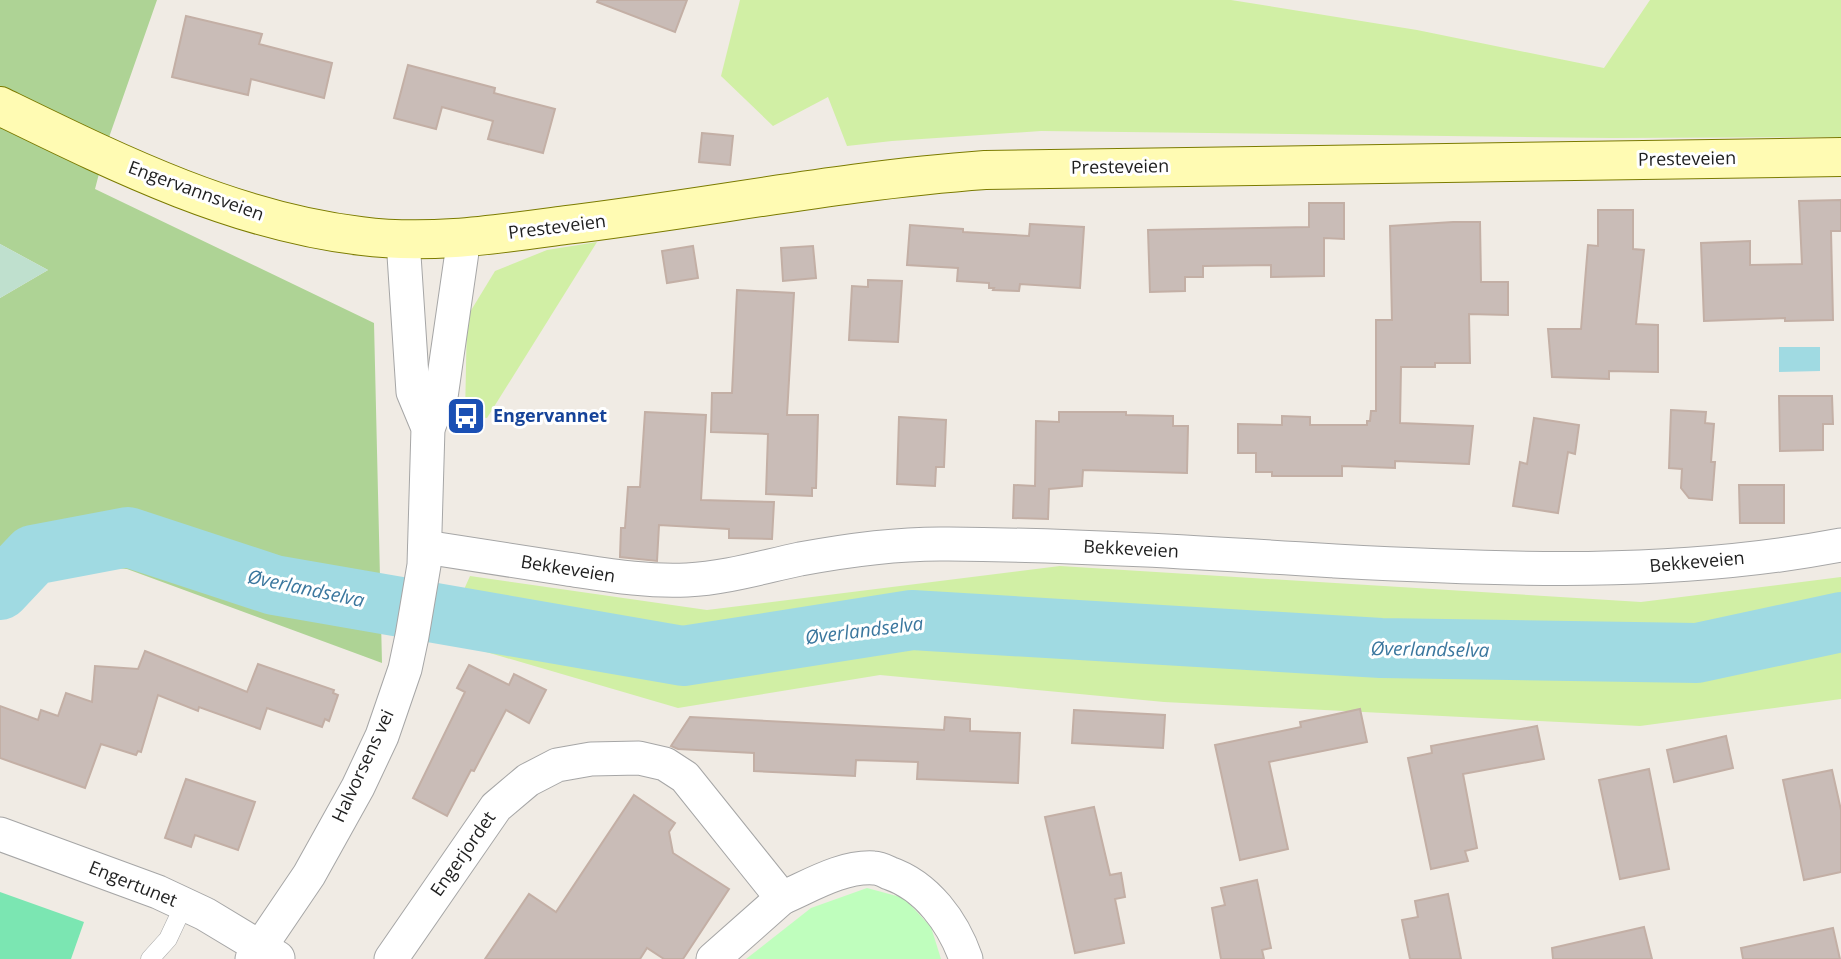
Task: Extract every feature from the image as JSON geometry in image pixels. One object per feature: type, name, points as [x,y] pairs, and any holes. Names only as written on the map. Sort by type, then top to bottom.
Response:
[{"type":"main road","name":"Engervannsveien","points":[[0,106],[112,160],[250,212],[312,228],[403,240]]},
{"type":"main road","name":"Presteveien","points":[[403,240],[464,238],[642,216],[923,174],[985,170],[1841,157]]},
{"type":"street","name":"Halvorsens vei","points":[[263,955],[358,787],[382,736],[405,669],[425,556],[428,428],[442,397],[464,238]]},
{"type":"street","name":"Halvorsens vei","points":[[403,240],[413,392],[428,428]]},
{"type":"street","name":"Bekkeveien","points":[[425,556],[637,579],[685,580],[719,577],[802,559],[882,548],[943,544],[1074,546],[1436,566],[1581,569],[1677,565],[1808,552],[1841,545]]},
{"type":"street","name":"Engerjordet","points":[[391,959],[496,807],[527,780],[556,765],[579,761],[639,758],[665,764],[685,777],[782,898]]},
{"type":"street","name":"Engertunet","points":[[0,834],[158,892],[184,905],[263,955]]},
{"type":"street","points":[[713,959],[782,898],[839,873],[875,867],[904,878],[930,898],[959,938],[966,959]]},
{"type":"lane","points":[[150,959],[168,939],[184,905]]},
{"type":"green space","points":[[0,0],[157,0],[107,143],[95,189],[374,323],[382,663],[127,569],[72,564],[0,605],[0,298],[48,270],[0,244]]},
{"type":"green space","points":[[740,0],[1231,0],[1417,30],[1604,68],[1650,0],[1841,0],[1841,137],[1611,138],[1041,131],[847,146],[828,97],[773,126],[721,76]]},
{"type":"green space","points":[[597,242],[487,418],[465,416],[467,317],[495,271],[547,250]]},
{"type":"green space","points":[[0,244],[48,270],[0,298]]},
{"type":"green space","points":[[1060,566],[1641,602],[1841,577],[1841,699],[1640,726],[1164,702],[880,675],[678,708],[442,639],[470,576],[707,610]]},
{"type":"green space","points":[[867,888],[904,898],[931,927],[941,959],[746,959],[811,908]]},
{"type":"green space","points":[[0,892],[84,922],[71,959],[0,959]]},
{"type":"water","points":[[1779,347],[1820,347],[1820,371],[1779,372]]},
{"type":"building","points":[[687,0],[675,32],[597,2]]},
{"type":"building","points":[[186,16],[262,34],[259,44],[332,63],[324,98],[251,79],[248,95],[172,77]]},
{"type":"building","points":[[408,65],[495,88],[494,93],[555,109],[543,153],[488,139],[493,121],[442,107],[436,129],[394,118]]},
{"type":"building","points":[[702,133],[733,136],[730,165],[699,162]]},
{"type":"building","points":[[1841,200],[1841,231],[1831,231],[1833,320],[1785,321],[1785,318],[1704,321],[1701,243],[1750,241],[1750,265],[1802,264],[1799,201]]},
{"type":"building","points":[[1309,203],[1344,203],[1344,239],[1324,238],[1324,276],[1271,277],[1271,265],[1203,266],[1203,277],[1185,277],[1185,291],[1150,292],[1148,230],[1309,227]]},
{"type":"building","points":[[1598,210],[1633,210],[1633,249],[1644,250],[1636,324],[1658,325],[1658,372],[1609,371],[1609,379],[1552,377],[1548,329],[1581,329],[1588,245],[1598,246]]},
{"type":"building","points":[[1480,222],[1481,282],[1508,282],[1508,315],[1469,314],[1470,363],[1401,367],[1400,423],[1473,426],[1469,464],[1395,461],[1395,468],[1342,466],[1342,476],[1272,476],[1272,472],[1256,472],[1256,453],[1238,453],[1238,424],[1282,425],[1282,416],[1310,417],[1310,425],[1367,425],[1371,411],[1376,411],[1376,320],[1392,320],[1390,226]]},
{"type":"building","points":[[1030,224],[1084,227],[1080,288],[1020,284],[1019,291],[993,290],[994,288],[989,288],[989,283],[957,281],[958,268],[907,265],[910,225],[1029,236]]},
{"type":"building","points":[[693,246],[698,278],[667,283],[662,251]]},
{"type":"building","points":[[813,246],[816,278],[783,281],[781,248]]},
{"type":"building","points":[[868,280],[902,281],[898,342],[849,340],[852,286],[868,287]]},
{"type":"building","points":[[737,290],[794,293],[787,415],[818,415],[816,488],[812,488],[812,496],[766,494],[768,434],[711,432],[712,393],[732,393]]},
{"type":"building","points":[[1779,396],[1832,396],[1833,424],[1823,424],[1823,450],[1780,451]]},
{"type":"building","points":[[1671,410],[1706,412],[1705,423],[1714,424],[1712,500],[1689,498],[1681,488],[1682,469],[1669,468]]},
{"type":"building","points":[[645,412],[706,415],[701,500],[774,502],[772,539],[729,538],[729,529],[659,525],[657,561],[620,557],[621,528],[625,528],[628,487],[640,487]]},
{"type":"building","points":[[1059,412],[1126,412],[1126,415],[1173,416],[1173,426],[1188,426],[1187,473],[1083,470],[1082,486],[1049,489],[1048,519],[1013,518],[1014,485],[1035,486],[1036,421],[1059,422]]},
{"type":"building","points":[[899,417],[946,420],[944,467],[936,467],[935,486],[897,484]]},
{"type":"building","points":[[1534,418],[1579,425],[1575,454],[1568,452],[1558,513],[1513,506],[1520,462],[1527,464]]},
{"type":"building","points":[[1739,485],[1784,485],[1784,523],[1740,523]]},
{"type":"building","points":[[145,651],[247,692],[258,664],[334,690],[333,693],[338,695],[329,721],[325,719],[322,727],[267,708],[260,729],[199,707],[198,711],[158,695],[141,752],[138,751],[136,755],[101,744],[85,788],[0,758],[0,706],[38,720],[41,710],[58,716],[66,693],[92,702],[95,666],[138,669]]},
{"type":"building","points":[[469,665],[509,685],[514,674],[546,690],[529,723],[506,710],[447,816],[413,798],[465,692],[457,688]]},
{"type":"building","points":[[1360,709],[1367,742],[1269,762],[1288,849],[1240,860],[1215,745],[1301,727],[1300,722]]},
{"type":"building","points":[[1074,710],[1165,715],[1163,748],[1072,743]]},
{"type":"building","points":[[690,717],[944,730],[945,717],[970,719],[970,731],[1020,733],[1018,783],[917,779],[918,762],[856,760],[855,776],[754,771],[754,753],[678,749],[671,746]]},
{"type":"building","points":[[1537,726],[1544,759],[1463,774],[1477,848],[1465,851],[1468,861],[1431,869],[1408,758],[1432,753],[1431,746]]},
{"type":"building","points":[[1726,736],[1733,768],[1674,782],[1667,750]]},
{"type":"building","points":[[1649,769],[1669,869],[1620,879],[1599,780]]},
{"type":"building","points":[[1832,770],[1841,810],[1841,872],[1804,880],[1783,780]]},
{"type":"building","points":[[186,779],[255,802],[238,850],[195,835],[191,847],[165,838]]},
{"type":"building","points":[[634,795],[675,823],[669,832],[673,853],[729,889],[683,959],[664,959],[647,948],[640,959],[485,959],[529,894],[556,912]]},
{"type":"building","points":[[1094,807],[1110,875],[1121,873],[1125,897],[1115,899],[1124,943],[1075,953],[1045,817]]},
{"type":"building","points":[[1257,880],[1271,948],[1262,950],[1264,959],[1221,959],[1212,908],[1225,905],[1221,888]]},
{"type":"building","points":[[1448,894],[1461,959],[1410,959],[1402,920],[1418,917],[1415,901]]},
{"type":"building","points":[[1644,927],[1652,959],[1553,959],[1552,948]]},
{"type":"building","points":[[1833,928],[1840,959],[1743,959],[1741,948]]},
{"type":"waterway","name":"Øverlandselva","points":[[0,590],[33,555],[128,537],[274,585],[683,656],[912,620],[1381,648],[1697,653],[1841,622]]},
{"type":"place","name":"Engervannet","points":[[466,416]]}]
